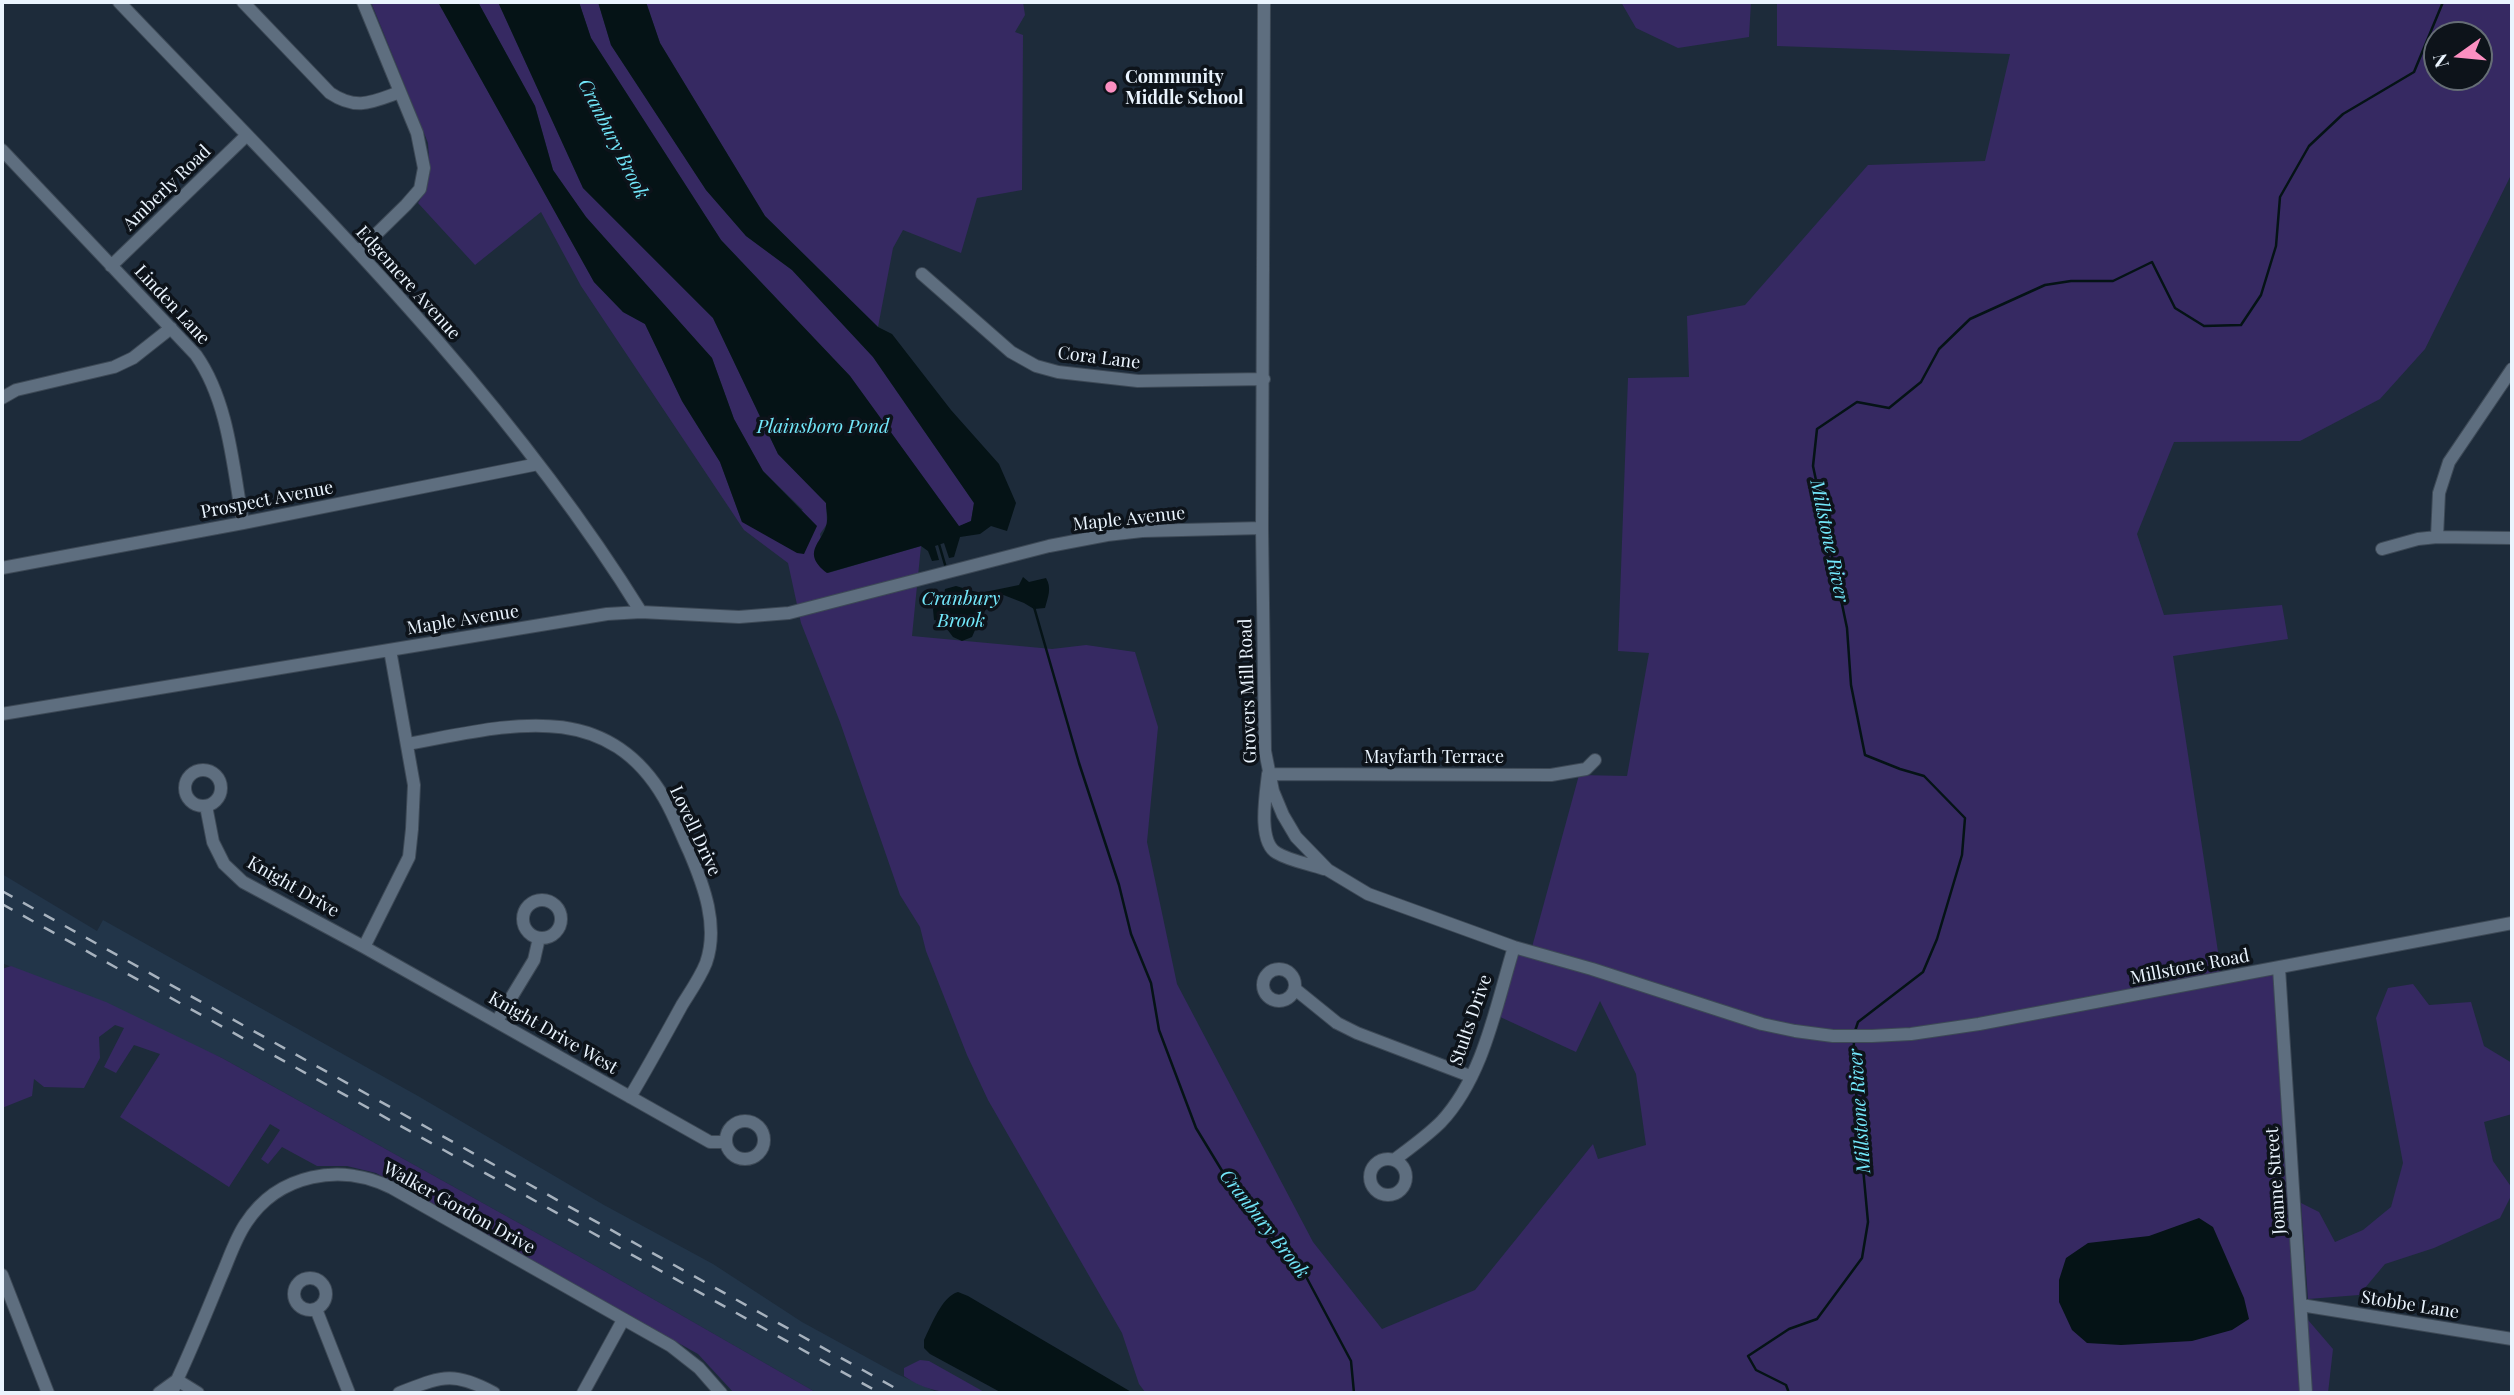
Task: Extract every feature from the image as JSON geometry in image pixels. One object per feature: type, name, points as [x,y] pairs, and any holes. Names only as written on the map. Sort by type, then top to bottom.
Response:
[{"type":"street","name":"Edgemere Avenue","points":[[119,2],[358,252],[426,328],[538,464],[604,553],[641,612]]},
{"type":"street","points":[[243,2],[330,93],[341,100],[352,104],[369,103],[400,92]]},
{"type":"street","points":[[358,252],[420,189],[424,168],[422,150],[363,2]]},
{"type":"street","name":"Grovers Mill Road","points":[[1264,2],[1262,527],[1265,751],[1268,774],[1283,815],[1296,837],[1328,870],[1368,894],[1514,947],[1592,969],[1762,1024],[1833,1036],[1872,1036]]},
{"type":"street","name":"Amberly Road","points":[[111,266],[247,135]]},
{"type":"street","name":"Linden Lane","points":[[2,150],[171,328],[207,371],[218,396],[243,523]]},
{"type":"street","name":"Cora Lane","points":[[922,274],[1011,352],[1036,366],[1058,372],[1138,381],[1264,379]]},
{"type":"street","points":[[2,398],[16,390],[114,367],[133,358],[171,328]]},
{"type":"street","points":[[2437,537],[2439,493],[2449,462],[2512,369]]},
{"type":"street","name":"Prospect Avenue","points":[[2,569],[538,464]]},
{"type":"street","name":"Maple Avenue","points":[[2,715],[578,618],[641,612],[711,617],[779,614],[845,601],[1049,546],[1107,535],[1142,531],[1262,527]]},
{"type":"street","points":[[2382,549],[2437,537],[2512,538]]},
{"type":"street","points":[[364,947],[409,857],[412,829],[414,785],[390,650]]},
{"type":"street","name":"Lovell Drive","points":[[407,744],[535,724],[568,727],[593,734],[620,749],[640,766],[664,798],[699,874],[709,907],[712,933],[706,964],[630,1097]]},
{"type":"street","name":"Mayfarth Terrace","points":[[1268,774],[1551,775],[1587,769],[1595,760]]},
{"type":"street","points":[[1268,774],[1264,807],[1266,840],[1270,848],[1277,853],[1328,870]]},
{"type":"street","name":"Knight Drive","points":[[206,806],[213,842],[224,864],[243,883],[364,947]]},
{"type":"street","name":"Millstone Road","points":[[1872,1036],[1911,1034],[1979,1024],[2512,923]]},
{"type":"street","points":[[498,1021],[534,960],[539,938]]},
{"type":"street","name":"Knight Drive West","points":[[364,947],[710,1142],[726,1142]]},
{"type":"street","name":"Stults Drive","points":[[1394,1160],[1441,1122],[1459,1099],[1481,1054],[1514,947]]},
{"type":"street","name":"Joanne Street","points":[[2279,968],[2306,1393]]},
{"type":"street","points":[[1295,989],[1347,1028],[1470,1076]]},
{"type":"street","name":"Walker Gordon Drive","points":[[172,1393],[246,1223],[258,1207],[297,1181],[322,1175],[353,1175],[383,1183],[678,1351],[699,1368],[721,1393]]},
{"type":"street","points":[[2,1275],[48,1393]]},
{"type":"street","name":"Stobbe Lane","points":[[2301,1305],[2512,1339]]},
{"type":"street","points":[[316,1309],[349,1393]]},
{"type":"street","points":[[583,1393],[623,1320]]},
{"type":"street","points":[[399,1393],[450,1377],[471,1381],[494,1393]]},
{"type":"street","points":[[159,1393],[177,1380],[198,1393]]},
{"type":"shaded area","points":[[371,2],[438,2],[594,282],[623,312],[645,324],[682,401],[720,462],[742,522],[803,510],[763,471],[734,419],[712,358],[586,217],[553,170],[535,106],[478,2],[498,2],[583,188],[713,318],[778,454],[826,503],[827,524],[820,534],[828,573],[921,546],[912,636],[1052,649],[1086,645],[1135,652],[1158,727],[1147,842],[1177,984],[1313,1242],[1382,1329],[1475,1290],[1593,1144],[1598,1159],[1646,1145],[1636,1074],[1600,1001],[1576,1052],[1498,1016],[1520,942],[1532,947],[1579,775],[1627,776],[1649,653],[1618,651],[1628,378],[1689,377],[1687,316],[1745,305],[1868,165],[1985,161],[2010,54],[1777,46],[1777,2],[2512,2],[2512,173],[2425,349],[2380,399],[2300,441],[2174,442],[2137,534],[2164,615],[2282,605],[2288,639],[2173,656],[2222,978],[2276,968],[2296,1306],[2333,1349],[2328,1393],[1145,1392],[1139,1384],[1122,1333],[988,1100],[967,1055],[926,951],[920,927],[900,895],[840,722],[801,623],[788,563],[744,530],[581,286],[541,212],[475,265],[418,203],[426,190],[430,172],[428,143]]},
{"type":"shaded area","points":[[579,2],[598,2],[611,45],[706,190],[746,236],[792,270],[873,357],[974,503],[971,521],[959,527],[850,376],[721,240],[591,38]]},
{"type":"shaded area","points":[[646,2],[1023,2],[1025,15],[1015,32],[1023,35],[1022,190],[977,198],[961,253],[903,230],[893,248],[878,327],[765,216],[660,43]]},
{"type":"shaded area","points":[[1621,2],[1751,2],[1749,37],[1678,48],[1636,28]]},
{"type":"shaded area","points":[[2,874],[97,931],[103,920],[418,1096],[604,1205],[713,1264],[802,1322],[897,1374],[939,1393],[817,1393],[578,1256],[222,1058],[2,963]]},
{"type":"shaded area","points":[[11,966],[106,1002],[222,1058],[578,1256],[817,1393],[734,1393],[698,1354],[376,1173],[347,1166],[317,1166],[282,1147],[268,1164],[261,1159],[280,1130],[270,1124],[229,1187],[120,1117],[160,1054],[134,1045],[116,1073],[104,1067],[124,1028],[115,1025],[99,1037],[100,1058],[84,1088],[44,1087],[34,1079],[32,1096],[2,1108],[2,969]]},
{"type":"shaded area","points":[[2413,984],[2429,1005],[2471,1002],[2484,1046],[2512,1063],[2512,1114],[2484,1122],[2493,1161],[2512,1188],[2512,1194],[2500,1218],[2434,1248],[2385,1264],[2359,1295],[2308,1299],[2301,1203],[2319,1212],[2335,1242],[2363,1230],[2391,1207],[2403,1163],[2376,1018],[2388,988]]},
{"type":"shaded area","points":[[920,1360],[929,1361],[986,1393],[934,1390],[904,1376],[904,1368]]},
{"type":"water","name":"Plainsboro Pond","points":[[438,2],[478,2],[535,106],[553,170],[586,217],[712,358],[734,419],[763,471],[817,526],[804,554],[797,553],[742,522],[720,462],[682,401],[645,324],[623,312],[594,282]]},
{"type":"water","name":"Plainsboro Pond","points":[[498,2],[579,2],[591,38],[721,240],[850,376],[959,526],[971,521],[974,503],[873,357],[792,270],[746,236],[706,190],[611,45],[598,2],[646,2],[660,43],[765,216],[878,327],[892,334],[951,410],[999,464],[1016,503],[1007,531],[991,526],[980,534],[960,537],[954,557],[949,558],[944,543],[935,546],[939,560],[932,561],[928,551],[921,546],[827,573],[819,565],[814,552],[825,528],[826,503],[778,454],[713,318],[583,188]]},
{"type":"water","name":"Cranbury Brook","points":[[1023,577],[1029,582],[1046,578],[1049,589],[1045,608],[1034,609],[1001,594],[982,614],[972,637],[962,641],[953,637],[941,621],[934,620],[933,609],[944,595],[945,589],[956,586],[980,593],[1019,585]]},
{"type":"water","points":[[2199,1218],[2213,1227],[2244,1298],[2249,1319],[2232,1330],[2192,1341],[2121,1345],[2087,1343],[2072,1330],[2059,1302],[2059,1280],[2066,1258],[2088,1243],[2149,1236]]},
{"type":"water","points":[[958,1292],[1133,1393],[1002,1393],[930,1354],[924,1348],[924,1340],[942,1305]]},
{"type":"waterway","name":"Millstone River","points":[[1855,1031],[1858,1022],[1923,972],[1937,939],[1962,855],[1965,818],[1924,776],[1865,755],[1851,685],[1847,628],[1813,466],[1817,429],[1857,402],[1889,408],[1921,382],[1939,349],[1970,319],[2045,285],[2071,281],[2113,281],[2152,262],[2175,308],[2204,326],[2241,325],[2261,295],[2276,246],[2280,197],[2309,146],[2343,114],[2414,72],[2443,2]]},
{"type":"waterway","name":"Cranbury Brook","points":[[939,544],[946,568]]},
{"type":"waterway","name":"Cranbury Brook","points":[[1034,607],[1079,763],[1119,885],[1131,934],[1151,983],[1159,1030],[1196,1128],[1238,1197],[1302,1269],[1351,1361],[1354,1393]]},
{"type":"waterway","name":"Millstone River","points":[[1789,1393],[1786,1385],[1756,1370],[1748,1356],[1789,1329],[1817,1319],[1862,1258],[1868,1222],[1853,1059],[1854,1041]]},
{"type":"railway","points":[[2,891],[904,1393]]},
{"type":"railway","points":[[2,904],[880,1393]]},
{"type":"place","name":"Community Middle School","points":[[1111,87]]}]
